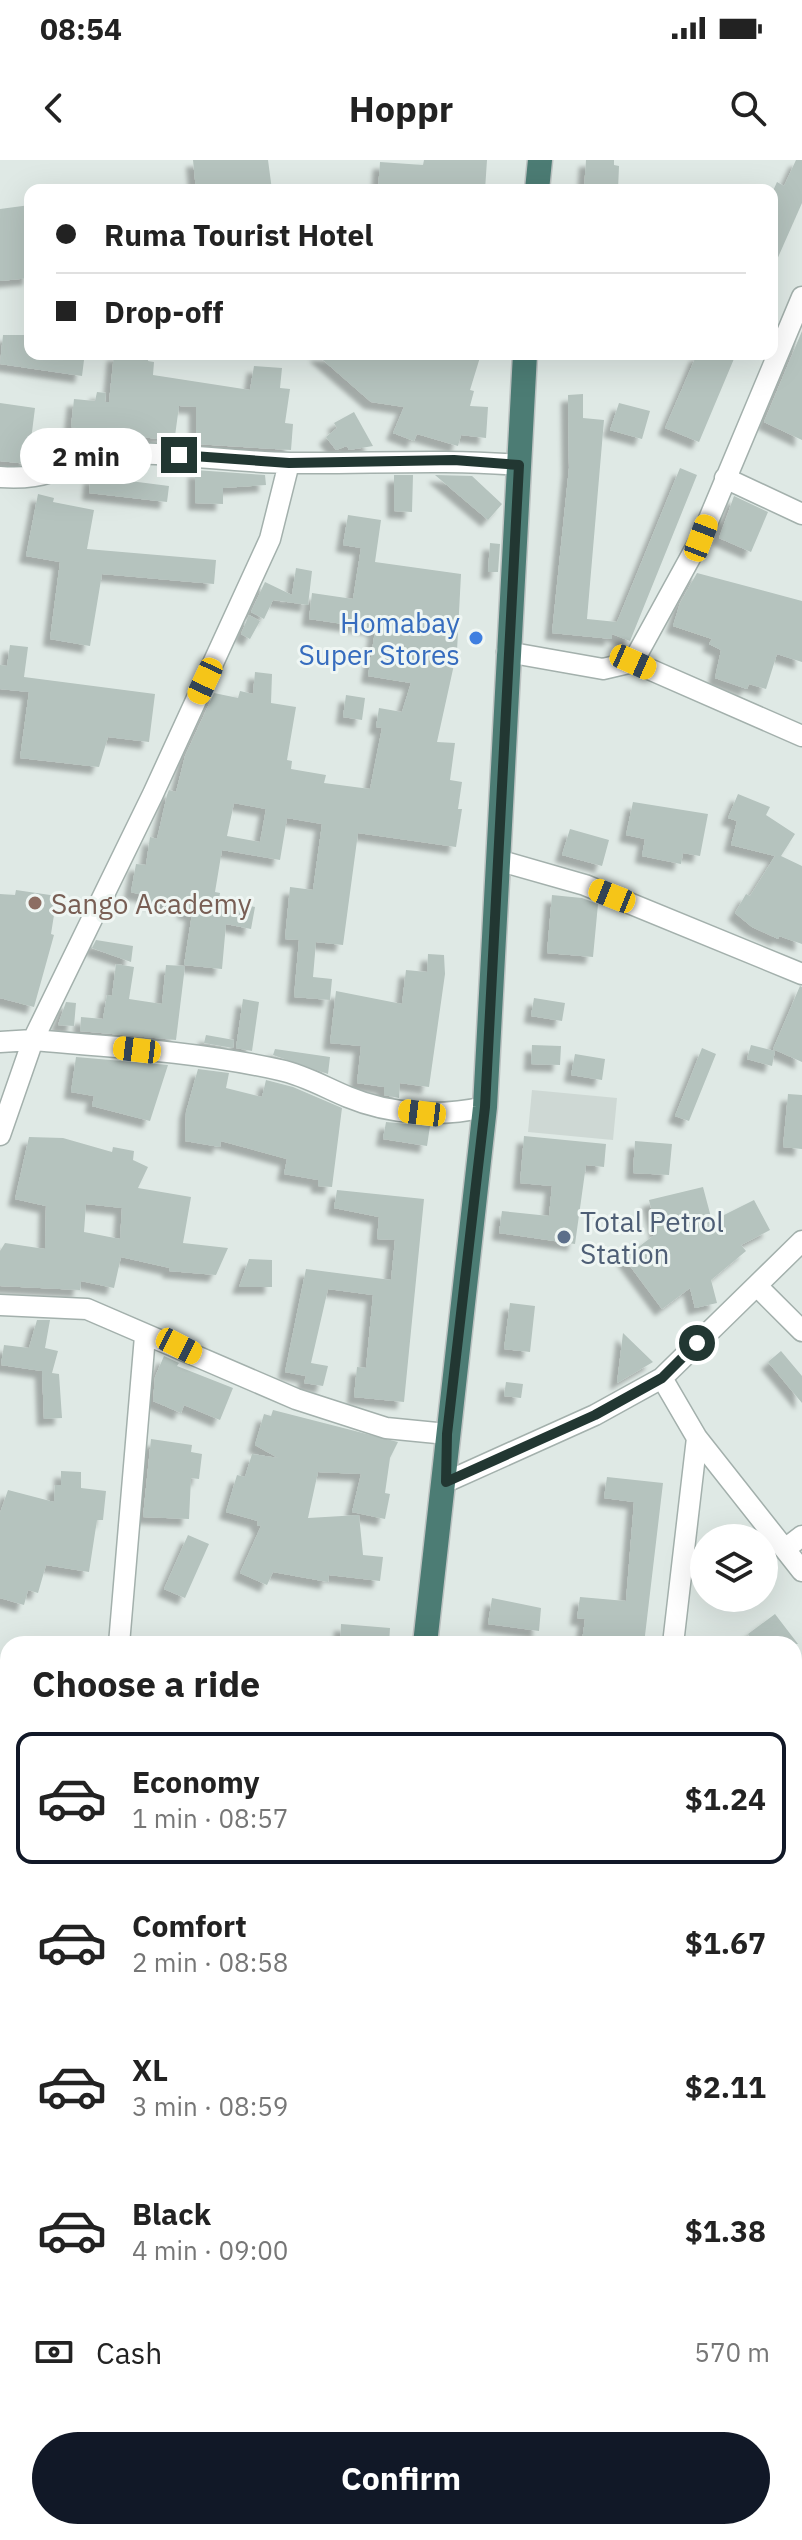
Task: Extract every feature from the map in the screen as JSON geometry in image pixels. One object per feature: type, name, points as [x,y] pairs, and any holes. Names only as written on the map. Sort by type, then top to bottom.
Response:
[{"type":"highway","points":[[538,184],[540,160]]},
{"type":"highway","points":[[426,1636],[446,1482],[447,1434],[485,1107],[501,861],[507,652],[525,360]]},
{"type":"street","points":[[778,353],[802,297]]},
{"type":"street","points":[[633,662],[701,538],[775,360]]},
{"type":"street","points":[[0,477],[37,476],[64,469],[76,456],[125,451],[289,463],[454,460],[519,465]]},
{"type":"street","points":[[0,1135],[33,1040],[153,794],[270,539],[289,463]]},
{"type":"street","points":[[725,478],[802,514]]},
{"type":"street","points":[[507,652],[603,669],[633,662],[802,736]]},
{"type":"street","points":[[501,861],[585,885],[802,974]]},
{"type":"street","points":[[0,1042],[33,1040],[226,1060],[285,1070],[352,1099],[399,1110],[445,1116],[485,1107]]},
{"type":"street","points":[[446,1482],[595,1415],[662,1378],[802,1241]]},
{"type":"street","points":[[758,1287],[802,1331]]},
{"type":"street","points":[[0,1305],[87,1309],[135,1328],[145,1336],[179,1346],[296,1399],[386,1428],[447,1434]]},
{"type":"street","points":[[120,1636],[145,1336]]},
{"type":"street","points":[[662,1378],[697,1438],[802,1571]]},
{"type":"street","points":[[674,1636],[697,1438]]},
{"type":"street","points":[[785,1549],[802,1536]]},
{"type":"shaded area","points":[[532,1090],[617,1098],[613,1140],[528,1132]]},
{"type":"building","points":[[193,160],[268,160],[271,184],[195,184]]},
{"type":"building","points":[[424,160],[487,160],[485,184],[378,184],[380,162],[423,165]]},
{"type":"building","points":[[586,160],[614,160],[614,165],[619,166],[618,184],[584,184]]},
{"type":"building","points":[[796,160],[802,160],[802,203],[778,257],[776,184],[777,182],[784,186]]},
{"type":"building","points":[[24,206],[24,279],[0,281],[0,209]]},
{"type":"building","points":[[802,331],[802,440],[764,422]]},
{"type":"building","points":[[3,335],[24,335],[24,360],[84,360],[82,376],[0,364]]},
{"type":"building","points":[[113,360],[148,360],[154,362],[153,375],[250,390],[254,366],[282,368],[280,388],[290,389],[285,423],[293,424],[291,450],[196,444],[196,407],[179,406],[175,436],[159,436],[158,439],[134,436],[134,432],[103,430],[103,437],[87,436],[89,430],[71,427],[74,399],[95,401],[97,392],[106,393],[105,402],[109,402]]},
{"type":"building","points":[[323,360],[479,360],[470,390],[474,391],[470,406],[488,407],[486,438],[461,435],[458,446],[417,434],[414,441],[393,433],[404,407],[371,402]]},
{"type":"building","points":[[694,360],[733,360],[699,442],[665,428]]},
{"type":"building","points":[[583,394],[583,418],[604,420],[587,619],[617,622],[680,468],[697,475],[630,641],[612,634],[612,639],[552,633],[569,468],[568,395]]},
{"type":"building","points":[[0,403],[35,408],[28,464],[0,461]]},
{"type":"building","points":[[619,403],[650,411],[642,439],[610,430]]},
{"type":"building","points":[[354,412],[373,446],[349,450],[347,446],[336,450],[326,437],[337,428],[334,423]]},
{"type":"building","points":[[195,470],[265,475],[266,485],[223,488],[223,504],[195,503]]},
{"type":"building","points":[[394,475],[413,475],[412,512],[394,511]]},
{"type":"building","points":[[435,475],[472,476],[502,504],[488,520]]},
{"type":"building","points":[[91,476],[169,486],[167,502],[89,493]]},
{"type":"building","points":[[38,494],[54,498],[53,502],[94,510],[87,549],[216,560],[214,584],[102,574],[90,646],[50,639],[60,562],[26,556]]},
{"type":"building","points":[[734,496],[768,512],[751,552],[719,538]]},
{"type":"building","points":[[348,515],[381,520],[375,562],[461,574],[457,651],[437,742],[455,743],[450,780],[462,782],[458,809],[462,809],[456,847],[358,833],[343,945],[316,942],[313,977],[332,979],[330,1000],[294,997],[299,940],[285,939],[290,887],[313,890],[322,824],[287,818],[280,860],[222,850],[215,892],[220,893],[219,899],[255,907],[251,929],[226,924],[222,969],[184,965],[192,914],[184,912],[185,907],[145,901],[146,896],[131,892],[136,864],[146,865],[150,837],[157,839],[167,795],[169,790],[176,792],[185,756],[214,693],[238,698],[240,691],[253,694],[255,672],[272,674],[271,703],[296,707],[287,760],[292,761],[291,769],[326,775],[324,783],[370,789],[382,728],[376,727],[379,708],[402,712],[411,683],[368,676],[375,631],[371,628],[309,619],[312,593],[353,599],[361,548],[343,545]],"holes":[[[234,803],[266,809],[260,842],[227,836]]]},
{"type":"building","points":[[490,543],[500,544],[498,572],[488,572]]},
{"type":"building","points":[[296,568],[312,571],[308,605],[273,600],[264,619],[251,612],[265,582],[292,595]]},
{"type":"building","points":[[697,573],[802,601],[802,662],[777,654],[766,689],[749,684],[747,689],[715,678],[721,650],[709,644],[712,639],[673,626],[680,603]]},
{"type":"building","points":[[249,615],[260,621],[250,639],[241,634]]},
{"type":"building","points":[[10,645],[28,647],[24,677],[155,694],[149,742],[108,737],[99,767],[20,758],[29,692],[0,689],[0,665],[7,666]]},
{"type":"building","points":[[346,695],[365,698],[362,720],[343,717]]},
{"type":"building","points":[[738,794],[770,807],[766,815],[795,834],[781,856],[802,866],[802,944],[779,936],[778,939],[752,927],[735,913],[746,894],[750,896],[775,856],[731,845],[737,821],[728,818]]},
{"type":"building","points":[[633,802],[708,814],[700,856],[683,853],[681,864],[642,856],[645,839],[626,835]]},
{"type":"building","points":[[570,829],[609,840],[602,866],[562,855]]},
{"type":"building","points":[[16,890],[57,896],[51,934],[54,935],[34,1007],[0,998],[0,894],[15,895]]},
{"type":"building","points":[[552,895],[582,898],[598,904],[593,957],[547,953]]},
{"type":"building","points":[[96,940],[133,946],[131,962],[92,948]]},
{"type":"building","points":[[428,954],[444,955],[445,974],[429,1087],[400,1083],[399,1098],[384,1095],[384,1087],[357,1083],[361,1046],[330,1043],[336,991],[402,1004],[406,970],[427,972]]},
{"type":"building","points":[[116,964],[134,967],[129,999],[162,1004],[166,965],[185,966],[176,1040],[80,1031],[81,1017],[103,1019],[107,995],[112,996]]},
{"type":"building","points":[[802,987],[802,1062],[773,1049]]},
{"type":"building","points":[[534,998],[565,1003],[562,1021],[531,1016]]},
{"type":"building","points":[[243,999],[259,1002],[252,1051],[236,1048]]},
{"type":"building","points":[[66,1002],[76,1003],[74,1026],[58,1025]]},
{"type":"building","points":[[206,1035],[234,1040],[233,1048],[204,1043]]},
{"type":"building","points":[[532,1045],[561,1046],[560,1065],[531,1064]]},
{"type":"building","points":[[751,1045],[775,1051],[772,1066],[747,1059]]},
{"type":"building","points":[[702,1048],[716,1054],[689,1121],[675,1116]]},
{"type":"building","points":[[275,1049],[330,1057],[328,1074],[273,1055]]},
{"type":"building","points":[[575,1054],[605,1059],[602,1080],[571,1075]]},
{"type":"building","points":[[76,1057],[168,1065],[150,1121],[92,1106],[94,1096],[71,1092]]},
{"type":"building","points":[[198,1069],[229,1073],[226,1088],[262,1097],[266,1080],[293,1087],[342,1108],[332,1187],[318,1186],[318,1180],[284,1174],[287,1159],[221,1141],[220,1147],[185,1141],[186,1112]]},
{"type":"building","points":[[788,1094],[802,1095],[802,1149],[783,1147]]},
{"type":"building","points":[[386,1122],[430,1126],[427,1146],[383,1139]]},
{"type":"building","points":[[524,1136],[606,1144],[604,1167],[586,1165],[575,1244],[499,1233],[502,1211],[549,1216],[552,1186],[520,1183]]},
{"type":"building","points":[[29,1137],[63,1138],[112,1152],[113,1147],[134,1151],[133,1160],[148,1167],[138,1188],[191,1197],[183,1243],[228,1248],[216,1275],[169,1271],[170,1268],[121,1257],[114,1288],[81,1281],[80,1290],[0,1286],[0,1251],[5,1243],[45,1249],[46,1206],[15,1199]],"holes":[[[86,1204],[122,1208],[120,1239],[84,1232]]]},
{"type":"building","points":[[635,1141],[672,1144],[669,1175],[633,1173]]},
{"type":"building","points":[[703,1187],[712,1221],[754,1200],[770,1230],[741,1245],[746,1251],[711,1280],[717,1303],[695,1308],[690,1288],[662,1309],[624,1258],[657,1233],[649,1200]]},
{"type":"building","points":[[337,1190],[424,1199],[404,1402],[354,1397],[357,1367],[366,1368],[373,1295],[328,1289],[311,1363],[328,1366],[323,1386],[304,1383],[306,1376],[285,1372],[306,1269],[391,1280],[395,1240],[377,1239],[379,1217],[334,1208]]},
{"type":"building","points":[[249,1259],[272,1260],[272,1287],[239,1287]]},
{"type":"building","points":[[510,1303],[535,1306],[530,1352],[504,1349]]},
{"type":"building","points":[[37,1320],[50,1320],[45,1348],[58,1351],[52,1373],[59,1374],[62,1418],[44,1419],[42,1371],[1,1365],[4,1345],[29,1348]]},
{"type":"building","points":[[623,1333],[653,1362],[617,1383]]},
{"type":"building","points":[[781,1351],[802,1376],[802,1403],[768,1362]]},
{"type":"building","points":[[164,1356],[179,1363],[177,1366],[233,1388],[220,1420],[184,1405],[181,1413],[153,1401],[155,1377]]},
{"type":"building","points":[[506,1382],[523,1384],[521,1398],[504,1396]]},
{"type":"building","points":[[273,1410],[398,1442],[390,1458],[385,1493],[390,1494],[385,1519],[352,1512],[361,1474],[318,1472],[308,1518],[359,1515],[363,1555],[383,1557],[380,1581],[329,1575],[328,1582],[273,1572],[267,1585],[240,1573],[261,1526],[257,1525],[258,1521],[226,1512],[237,1475],[245,1477],[252,1454],[278,1458],[255,1445],[264,1414],[271,1416]]},
{"type":"building","points":[[151,1439],[192,1445],[191,1452],[202,1454],[199,1479],[191,1478],[189,1519],[143,1517]]},
{"type":"building","points":[[61,1471],[81,1472],[81,1488],[106,1491],[103,1520],[97,1520],[89,1572],[46,1565],[38,1593],[28,1590],[24,1605],[0,1598],[0,1513],[8,1490],[54,1502],[55,1485],[61,1485]]},
{"type":"building","points":[[607,1477],[663,1483],[645,1636],[583,1636],[585,1619],[577,1618],[580,1597],[626,1601],[634,1502],[604,1498]]},
{"type":"building","points":[[188,1535],[209,1544],[185,1598],[164,1589]]},
{"type":"building","points":[[492,1598],[541,1608],[539,1631],[488,1624]]},
{"type":"building","points":[[775,1614],[792,1636],[749,1636],[748,1634]]},
{"type":"building","points":[[341,1624],[390,1628],[390,1636],[340,1636]]},
{"type":"place","name":"Homabay Super Stores","points":[[476,638]]},
{"type":"place","name":"Sango Academy","points":[[35,903]]},
{"type":"place","name":"Total Petrol Station","points":[[564,1237]]},
{"type":"route","points":[[179,455],[289,463],[454,460],[519,465],[507,652],[501,861],[485,1107],[447,1434],[446,1482],[595,1415],[662,1378],[697,1343]]}]
